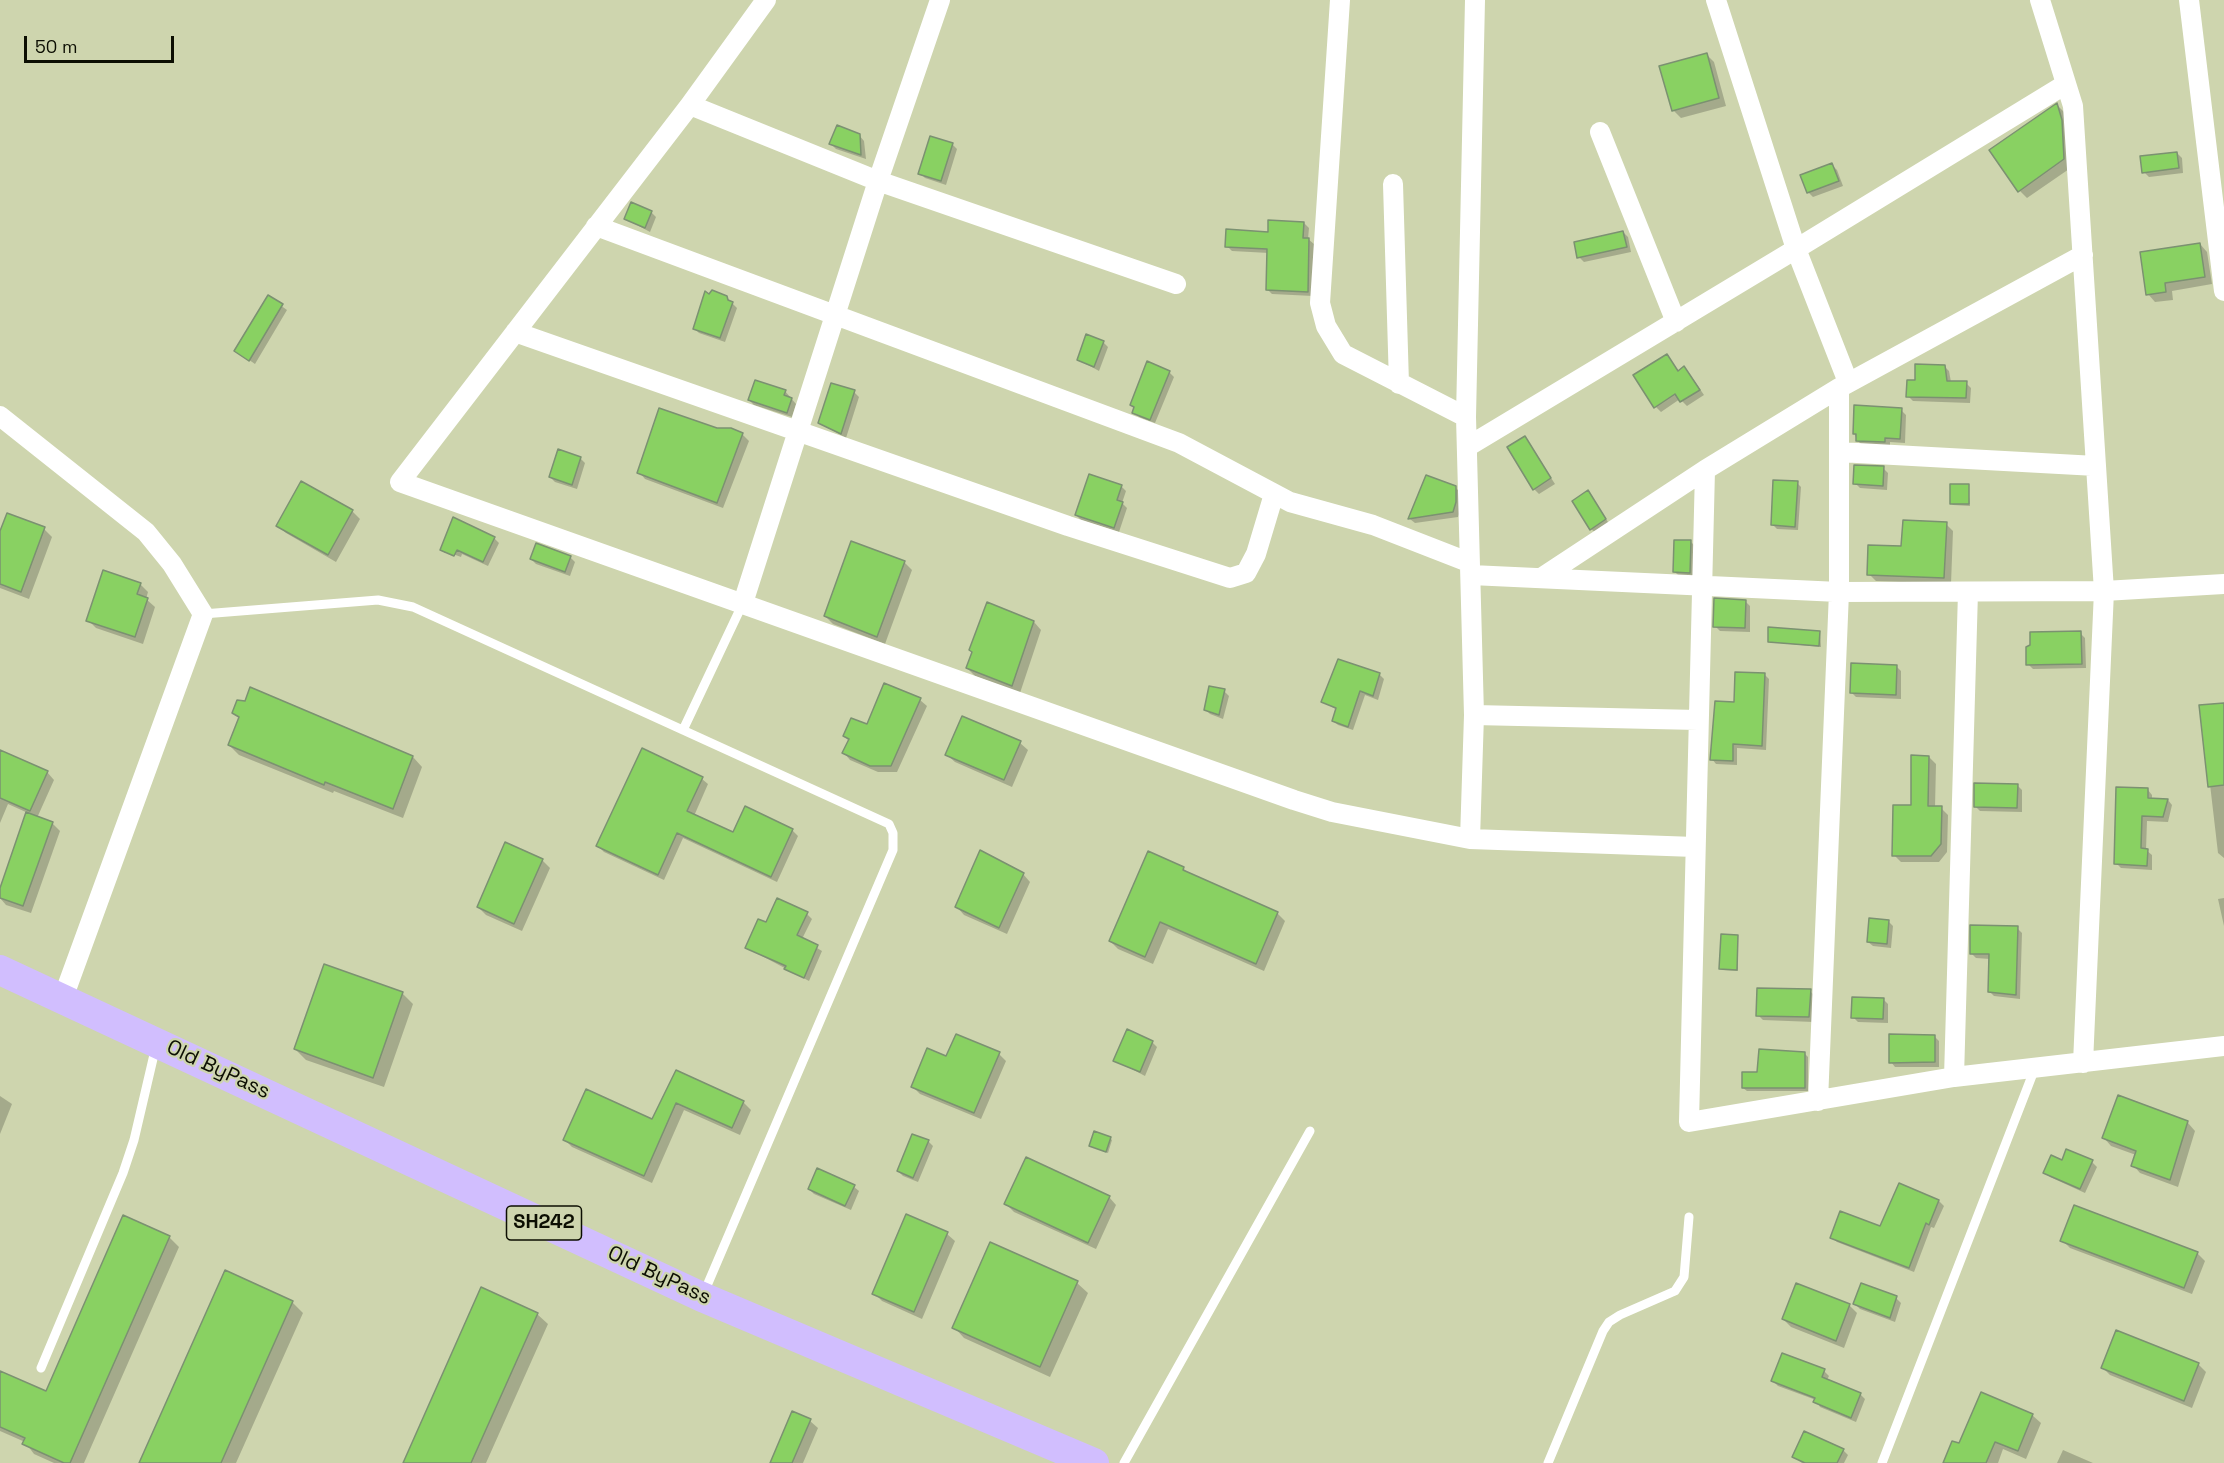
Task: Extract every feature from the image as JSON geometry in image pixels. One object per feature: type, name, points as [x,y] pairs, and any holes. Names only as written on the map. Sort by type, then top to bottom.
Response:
[{"type":"main road","name":"Old ByPass","points":[[0,970],[702,1297],[1094,1463]]},
{"type":"street","points":[[766,0],[690,105],[400,482],[1332,812],[1470,839],[1695,847]]},
{"type":"street","points":[[743,603],[800,431],[878,181],[940,0]]},
{"type":"street","points":[[1340,0],[1320,303],[1326,326],[1343,354],[1466,417]]},
{"type":"street","points":[[1470,839],[1474,715],[1466,417],[1475,0]]},
{"type":"street","points":[[1716,0],[1796,249],[1844,385],[1839,452],[1839,592],[1818,1101]]},
{"type":"street","points":[[2040,0],[2073,106],[2104,591],[2083,1063]]},
{"type":"street","points":[[2189,0],[2219,214],[2224,291]]},
{"type":"street","points":[[1467,447],[2067,84]]},
{"type":"street","points":[[690,105],[878,181],[1176,284]]},
{"type":"street","points":[[1600,132],[1676,322]]},
{"type":"street","points":[[1394,184],[1399,384]]},
{"type":"street","points":[[596,226],[1179,443],[1290,502],[1373,525],[1470,568],[1541,578],[1839,592],[2104,591],[2171,589],[2224,584]]},
{"type":"street","points":[[1541,578],[1705,470],[1844,385],[2083,255]]},
{"type":"street","points":[[515,332],[1068,526],[1230,578],[1246,573],[1256,554],[1274,494]]},
{"type":"street","points":[[0,416],[146,532],[172,564],[203,614],[63,998]]},
{"type":"street","points":[[1839,452],[2096,466]]},
{"type":"street","points":[[1705,470],[1689,1122],[1954,1077],[2224,1046]]},
{"type":"street","points":[[1954,1077],[1968,592]]},
{"type":"street","points":[[1474,715],[1698,720]]},
{"type":"lane","points":[[203,614],[378,600],[413,607],[889,824],[894,842],[893,850],[702,1297]]},
{"type":"lane","points":[[683,730],[743,603]]},
{"type":"lane","points":[[41,1368],[123,1173],[134,1140],[157,1042]]},
{"type":"lane","points":[[1882,1463],[2035,1068]]},
{"type":"lane","points":[[1124,1463],[1310,1131]]},
{"type":"lane","points":[[1548,1463],[1596,1345],[1609,1322],[1669,1295],[1681,1284],[1684,1277],[1689,1217]]},
{"type":"building","points":[[1707,53],[1719,98],[1672,111],[1659,66]]},
{"type":"building","points":[[2057,103],[2062,120],[2064,159],[2018,192],[1989,150]]},
{"type":"building","points":[[837,125],[860,134],[861,155],[829,144]]},
{"type":"building","points":[[930,136],[953,143],[941,181],[918,174]]},
{"type":"building","points":[[2177,152],[2179,168],[2142,173],[2140,156]]},
{"type":"building","points":[[1832,163],[1839,181],[1807,193],[1800,175]]},
{"type":"building","points":[[631,202],[652,211],[645,228],[624,219]]},
{"type":"building","points":[[1268,220],[1304,222],[1303,238],[1309,238],[1308,292],[1266,290],[1267,249],[1225,247],[1226,229],[1268,232]]},
{"type":"building","points":[[1623,231],[1627,247],[1577,258],[1574,242]]},
{"type":"building","points":[[2200,243],[2205,277],[2165,283],[2166,292],[2146,295],[2140,252]]},
{"type":"building","points":[[712,290],[727,296],[728,300],[733,302],[720,338],[693,329],[705,291],[709,294]]},
{"type":"building","points":[[268,295],[283,304],[249,361],[234,351]]},
{"type":"building","points":[[1086,334],[1104,341],[1094,367],[1077,360]]},
{"type":"building","points":[[1667,354],[1678,371],[1684,366],[1700,390],[1680,402],[1675,394],[1654,408],[1633,375]]},
{"type":"building","points":[[1147,361],[1170,371],[1150,420],[1132,413],[1134,407],[1130,405]]},
{"type":"building","points":[[1915,364],[1945,365],[1947,381],[1967,381],[1966,398],[1906,397],[1907,380],[1915,380]]},
{"type":"building","points":[[755,380],[786,390],[784,395],[792,398],[787,413],[748,400]]},
{"type":"building","points":[[831,383],[855,390],[841,434],[818,423]]},
{"type":"building","points":[[1854,405],[1902,408],[1900,439],[1885,438],[1885,442],[1856,441],[1856,434],[1853,434]]},
{"type":"building","points":[[659,408],[717,428],[731,428],[743,433],[717,503],[637,473]]},
{"type":"building","points":[[1525,436],[1551,478],[1533,490],[1507,447]]},
{"type":"building","points":[[558,449],[581,457],[572,485],[549,477]]},
{"type":"building","points":[[1854,465],[1884,466],[1883,486],[1853,484]]},
{"type":"building","points":[[1089,474],[1122,485],[1117,500],[1123,502],[1114,528],[1075,515]]},
{"type":"building","points":[[1426,475],[1456,486],[1456,502],[1453,512],[1408,519]]},
{"type":"building","points":[[1773,480],[1798,481],[1795,527],[1771,525]]},
{"type":"building","points":[[301,481],[353,510],[328,555],[276,526]]},
{"type":"building","points":[[1950,484],[1969,484],[1969,504],[1950,504]]},
{"type":"building","points":[[1588,490],[1606,519],[1590,530],[1572,501]]},
{"type":"building","points":[[7,513],[45,527],[21,592],[0,584],[0,531]]},
{"type":"building","points":[[453,517],[495,537],[483,562],[457,550],[454,556],[440,550]]},
{"type":"building","points":[[1903,520],[1947,522],[1944,578],[1867,575],[1868,545],[1901,546]]},
{"type":"building","points":[[1674,540],[1691,540],[1690,573],[1673,572]]},
{"type":"building","points":[[851,541],[905,561],[877,637],[824,616]]},
{"type":"building","points":[[536,543],[571,556],[565,572],[530,559]]},
{"type":"building","points":[[103,570],[141,583],[137,594],[148,598],[135,637],[86,621]]},
{"type":"building","points":[[1714,598],[1746,600],[1745,628],[1713,627]]},
{"type":"building","points":[[987,602],[1034,621],[1012,686],[966,668],[972,652],[969,650]]},
{"type":"building","points":[[1768,627],[1820,631],[1819,646],[1768,642]]},
{"type":"building","points":[[2081,631],[2082,664],[2026,665],[2026,647],[2030,645],[2030,632]]},
{"type":"building","points":[[1338,659],[1380,673],[1373,696],[1360,691],[1348,727],[1332,721],[1336,708],[1321,702]]},
{"type":"building","points":[[1851,663],[1897,665],[1896,695],[1850,693]]},
{"type":"building","points":[[1735,672],[1765,673],[1762,746],[1733,744],[1733,761],[1710,760],[1715,701],[1734,702]]},
{"type":"building","points":[[884,683],[921,698],[891,766],[870,766],[842,753],[849,739],[843,736],[851,718],[867,724]]},
{"type":"building","points":[[1209,686],[1225,689],[1219,715],[1204,710]]},
{"type":"building","points":[[250,687],[413,756],[393,809],[325,782],[324,785],[228,745],[239,717],[232,713],[237,700],[245,701]]},
{"type":"building","points":[[2224,703],[2224,785],[2208,787],[2199,705]]},
{"type":"building","points":[[962,716],[1021,741],[1004,780],[945,755]]},
{"type":"building","points":[[642,748],[703,777],[687,811],[733,832],[745,806],[793,829],[771,877],[677,833],[658,875],[596,846]]},
{"type":"building","points":[[0,750],[48,771],[30,811],[0,798]]},
{"type":"building","points":[[1911,755],[1929,756],[1928,806],[1942,806],[1941,844],[1931,856],[1892,856],[1893,805],[1911,805]]},
{"type":"building","points":[[1974,783],[2018,784],[2017,808],[1974,807]]},
{"type":"building","points":[[2116,787],[2148,788],[2148,798],[2168,799],[2163,817],[2142,816],[2141,848],[2148,849],[2147,866],[2114,864]]},
{"type":"building","points":[[26,812],[53,822],[23,906],[0,898],[0,888]]},
{"type":"building","points":[[505,842],[543,859],[514,924],[477,907]]},
{"type":"building","points":[[980,850],[1024,873],[999,928],[955,907]]},
{"type":"building","points":[[1148,851],[1184,867],[1183,870],[1278,912],[1256,964],[1160,922],[1145,957],[1109,941]]},
{"type":"building","points":[[777,898],[808,912],[797,935],[818,945],[804,978],[784,969],[786,966],[745,948],[758,919],[766,922]]},
{"type":"building","points":[[1869,918],[1889,920],[1887,944],[1867,942]]},
{"type":"building","points":[[1970,925],[2018,926],[2016,995],[1988,992],[1989,954],[1970,954]]},
{"type":"building","points":[[1721,934],[1738,935],[1737,970],[1719,969]]},
{"type":"building","points":[[324,964],[403,992],[373,1078],[294,1049]]},
{"type":"building","points":[[1757,988],[1811,989],[1809,1017],[1756,1016]]},
{"type":"building","points":[[1852,997],[1884,998],[1883,1019],[1851,1018]]},
{"type":"building","points":[[1127,1029],[1153,1041],[1140,1072],[1113,1061]]},
{"type":"building","points":[[956,1034],[1000,1052],[974,1113],[911,1087],[927,1048],[946,1056]]},
{"type":"building","points":[[1889,1034],[1935,1035],[1935,1062],[1889,1063]]},
{"type":"building","points":[[1759,1049],[1805,1052],[1805,1088],[1742,1088],[1742,1072],[1757,1072]]},
{"type":"building","points":[[676,1070],[744,1101],[732,1128],[676,1103],[644,1176],[563,1140],[586,1089],[652,1119]]},
{"type":"building","points":[[2118,1095],[2188,1121],[2170,1180],[2131,1166],[2136,1151],[2102,1138]]},
{"type":"building","points":[[1094,1131],[1111,1137],[1106,1152],[1089,1146]]},
{"type":"building","points":[[912,1134],[929,1140],[913,1178],[897,1171]]},
{"type":"building","points":[[2066,1149],[2093,1160],[2080,1189],[2043,1173],[2051,1155],[2062,1160]]},
{"type":"building","points":[[1026,1157],[1110,1196],[1088,1243],[1004,1204]]},
{"type":"building","points":[[817,1168],[855,1185],[845,1206],[808,1189]]},
{"type":"building","points":[[1899,1183],[1939,1200],[1929,1225],[1926,1223],[1909,1268],[1830,1238],[1840,1211],[1880,1226]]},
{"type":"building","points":[[2074,1205],[2198,1252],[2184,1288],[2060,1241]]},
{"type":"building","points":[[906,1214],[948,1232],[914,1312],[872,1294]]},
{"type":"building","points":[[123,1215],[170,1236],[70,1463],[64,1463],[22,1444],[25,1438],[0,1427],[0,1371],[46,1391]]},
{"type":"building","points":[[990,1242],[1078,1281],[1040,1367],[952,1328]]},
{"type":"building","points":[[225,1270],[293,1301],[221,1463],[139,1463]]},
{"type":"building","points":[[1796,1283],[1850,1304],[1836,1341],[1782,1319]]},
{"type":"building","points":[[1861,1283],[1897,1296],[1890,1318],[1853,1304]]},
{"type":"building","points":[[481,1287],[538,1313],[471,1463],[403,1463]]},
{"type":"building","points":[[2116,1330],[2199,1363],[2184,1401],[2101,1368]]},
{"type":"building","points":[[1782,1353],[1825,1369],[1822,1377],[1861,1393],[1851,1418],[1813,1402],[1815,1398],[1771,1381]]},
{"type":"building","points":[[1981,1392],[2033,1414],[2018,1451],[1995,1442],[1986,1463],[1943,1463],[1952,1441],[1959,1443]]},
{"type":"building","points":[[792,1411],[811,1419],[792,1463],[770,1463]]},
{"type":"building","points":[[1804,1431],[1844,1449],[1837,1463],[1805,1463],[1792,1457]]}]
